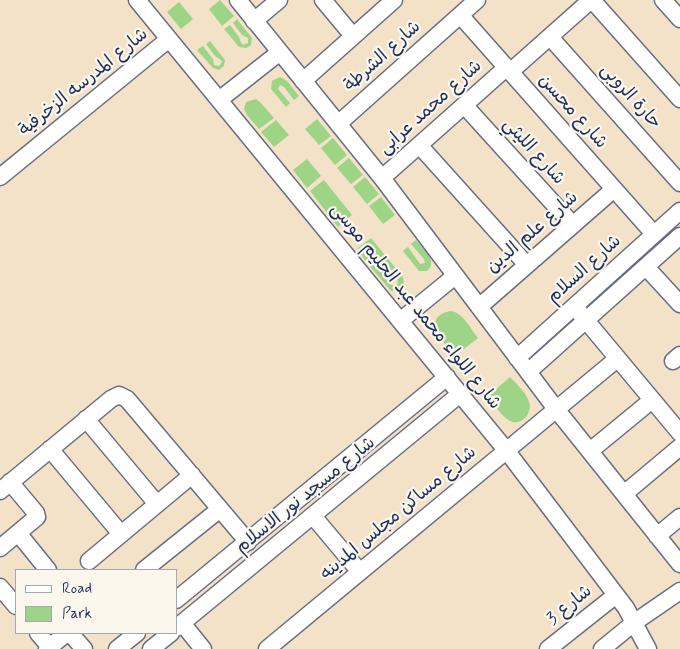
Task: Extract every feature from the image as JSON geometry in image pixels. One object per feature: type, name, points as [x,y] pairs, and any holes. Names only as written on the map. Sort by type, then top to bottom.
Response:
[{"type":"street","name":"شارع اللواء محمد عبد الحليم موسى","points":[[137,0],[506,450],[616,595],[631,626],[648,649]]},
{"type":"street","points":[[238,0],[382,178],[556,409],[680,564]]},
{"type":"street","points":[[254,20],[279,0]]},
{"type":"street","points":[[323,0],[353,36]]},
{"type":"street","points":[[303,81],[394,0]]},
{"type":"street","name":"شارع الشرطة","points":[[338,124],[477,0]]},
{"type":"street","points":[[591,0],[680,99]]},
{"type":"street","name":"شارع محمد عرابى","points":[[382,178],[464,105],[550,37],[591,0]]},
{"type":"street","points":[[663,0],[680,19]]},
{"type":"street","name":"شارع محسن","points":[[460,16],[654,234]]},
{"type":"street","name":"حارة الروبى","points":[[550,37],[680,183]]},
{"type":"street","name":"شارع المدرسه الزخرفية","points":[[0,177],[169,39]]},
{"type":"street","points":[[219,100],[280,52]]},
{"type":"street","name":"شارع الليثي","points":[[464,105],[573,225]]},
{"type":"street","points":[[419,145],[527,265]]},
{"type":"street","name":"شارع علم الدين","points":[[479,307],[614,189]]},
{"type":"street","name":"شارع السلام","points":[[517,358],[680,211]]},
{"type":"street","points":[[528,372],[680,236]]},
{"type":"street","points":[[646,266],[680,304]]},
{"type":"street","points":[[400,321],[455,276]]},
{"type":"street","points":[[574,307],[680,433]]},
{"type":"street","name":"شارع مساكن مجلس المدينه","points":[[267,649],[617,359]]},
{"type":"street","name":"شارع مسجد نور الاسلام","points":[[178,598],[447,377]]},
{"type":"street","name":"شارع مسجد نور الاسلام","points":[[178,626],[460,394]]},
{"type":"street","points":[[0,548],[36,518],[37,514],[5,486],[115,396],[124,396],[248,542]]},
{"type":"street","points":[[590,452],[652,400]]},
{"type":"street","points":[[86,420],[157,504]]},
{"type":"street","points":[[624,494],[680,447]]},
{"type":"street","points":[[50,449],[121,534]]},
{"type":"street","points":[[88,561],[192,476]]},
{"type":"street","points":[[145,569],[220,509]]},
{"type":"street","points":[[313,516],[360,572]]},
{"type":"street","points":[[657,536],[680,517]]},
{"type":"street","points":[[18,533],[47,569]]},
{"type":"street","points":[[0,587],[15,605]]},
{"type":"street","points":[[602,649],[680,591]]},
{"type":"street","name":"شارع 3","points":[[548,649],[616,595]]},
{"type":"street","points":[[619,649],[631,626]]},
{"type":"street","points":[[178,630],[203,649]]},
{"type":"street","points":[[39,634],[48,648],[67,634]]},
{"type":"street","points":[[69,634],[84,649]]},
{"type":"street","points":[[117,649],[136,634]]},
{"type":"street","name":"شارع مسجد نور الاسلام","points":[[151,649],[169,634]]},
{"type":"green space","points":[[220,0],[234,16],[222,26],[209,9]]},
{"type":"green space","points":[[179,2],[193,19],[181,29],[167,12]]},
{"type":"green space","points":[[237,19],[252,38],[251,45],[246,48],[239,47],[224,29],[230,25],[243,45],[248,43],[248,38],[242,35],[233,23]]},
{"type":"green space","points":[[210,41],[225,60],[224,66],[219,70],[213,68],[197,50],[203,46],[213,59],[214,65],[219,66],[222,62],[221,60],[215,56],[206,44]]},
{"type":"green space","points":[[280,77],[287,81],[299,96],[294,100],[284,87],[280,85],[278,89],[290,103],[286,107],[271,89],[272,81]]},
{"type":"green space","points":[[256,99],[274,118],[259,129],[244,109],[246,102]]},
{"type":"green space","points":[[317,119],[331,136],[319,145],[305,129]]},
{"type":"green space","points":[[276,120],[289,135],[274,147],[261,132]]},
{"type":"green space","points":[[333,138],[347,155],[335,165],[321,148]]},
{"type":"green space","points":[[349,158],[363,175],[351,184],[337,168]]},
{"type":"green space","points":[[307,159],[321,176],[307,188],[293,170]]},
{"type":"green space","points":[[365,177],[379,194],[367,204],[353,187]]},
{"type":"green space","points":[[324,180],[352,215],[338,227],[310,191]]},
{"type":"green space","points":[[381,197],[395,215],[383,224],[369,206]]},
{"type":"green space","points":[[371,238],[403,277],[404,284],[396,290],[391,291],[367,263],[383,270],[388,276],[390,284],[395,286],[398,283],[397,279],[380,264],[365,260],[357,249]]},
{"type":"green space","points":[[416,240],[431,259],[430,267],[427,271],[419,271],[403,251],[408,247],[420,264],[425,263],[424,259],[411,244]]},
{"type":"green space","points":[[450,311],[459,314],[478,338],[455,356],[437,332],[435,325],[436,319],[441,314]]},
{"type":"green space","points":[[510,377],[524,392],[530,404],[526,417],[514,422],[499,412],[488,396]]}]
